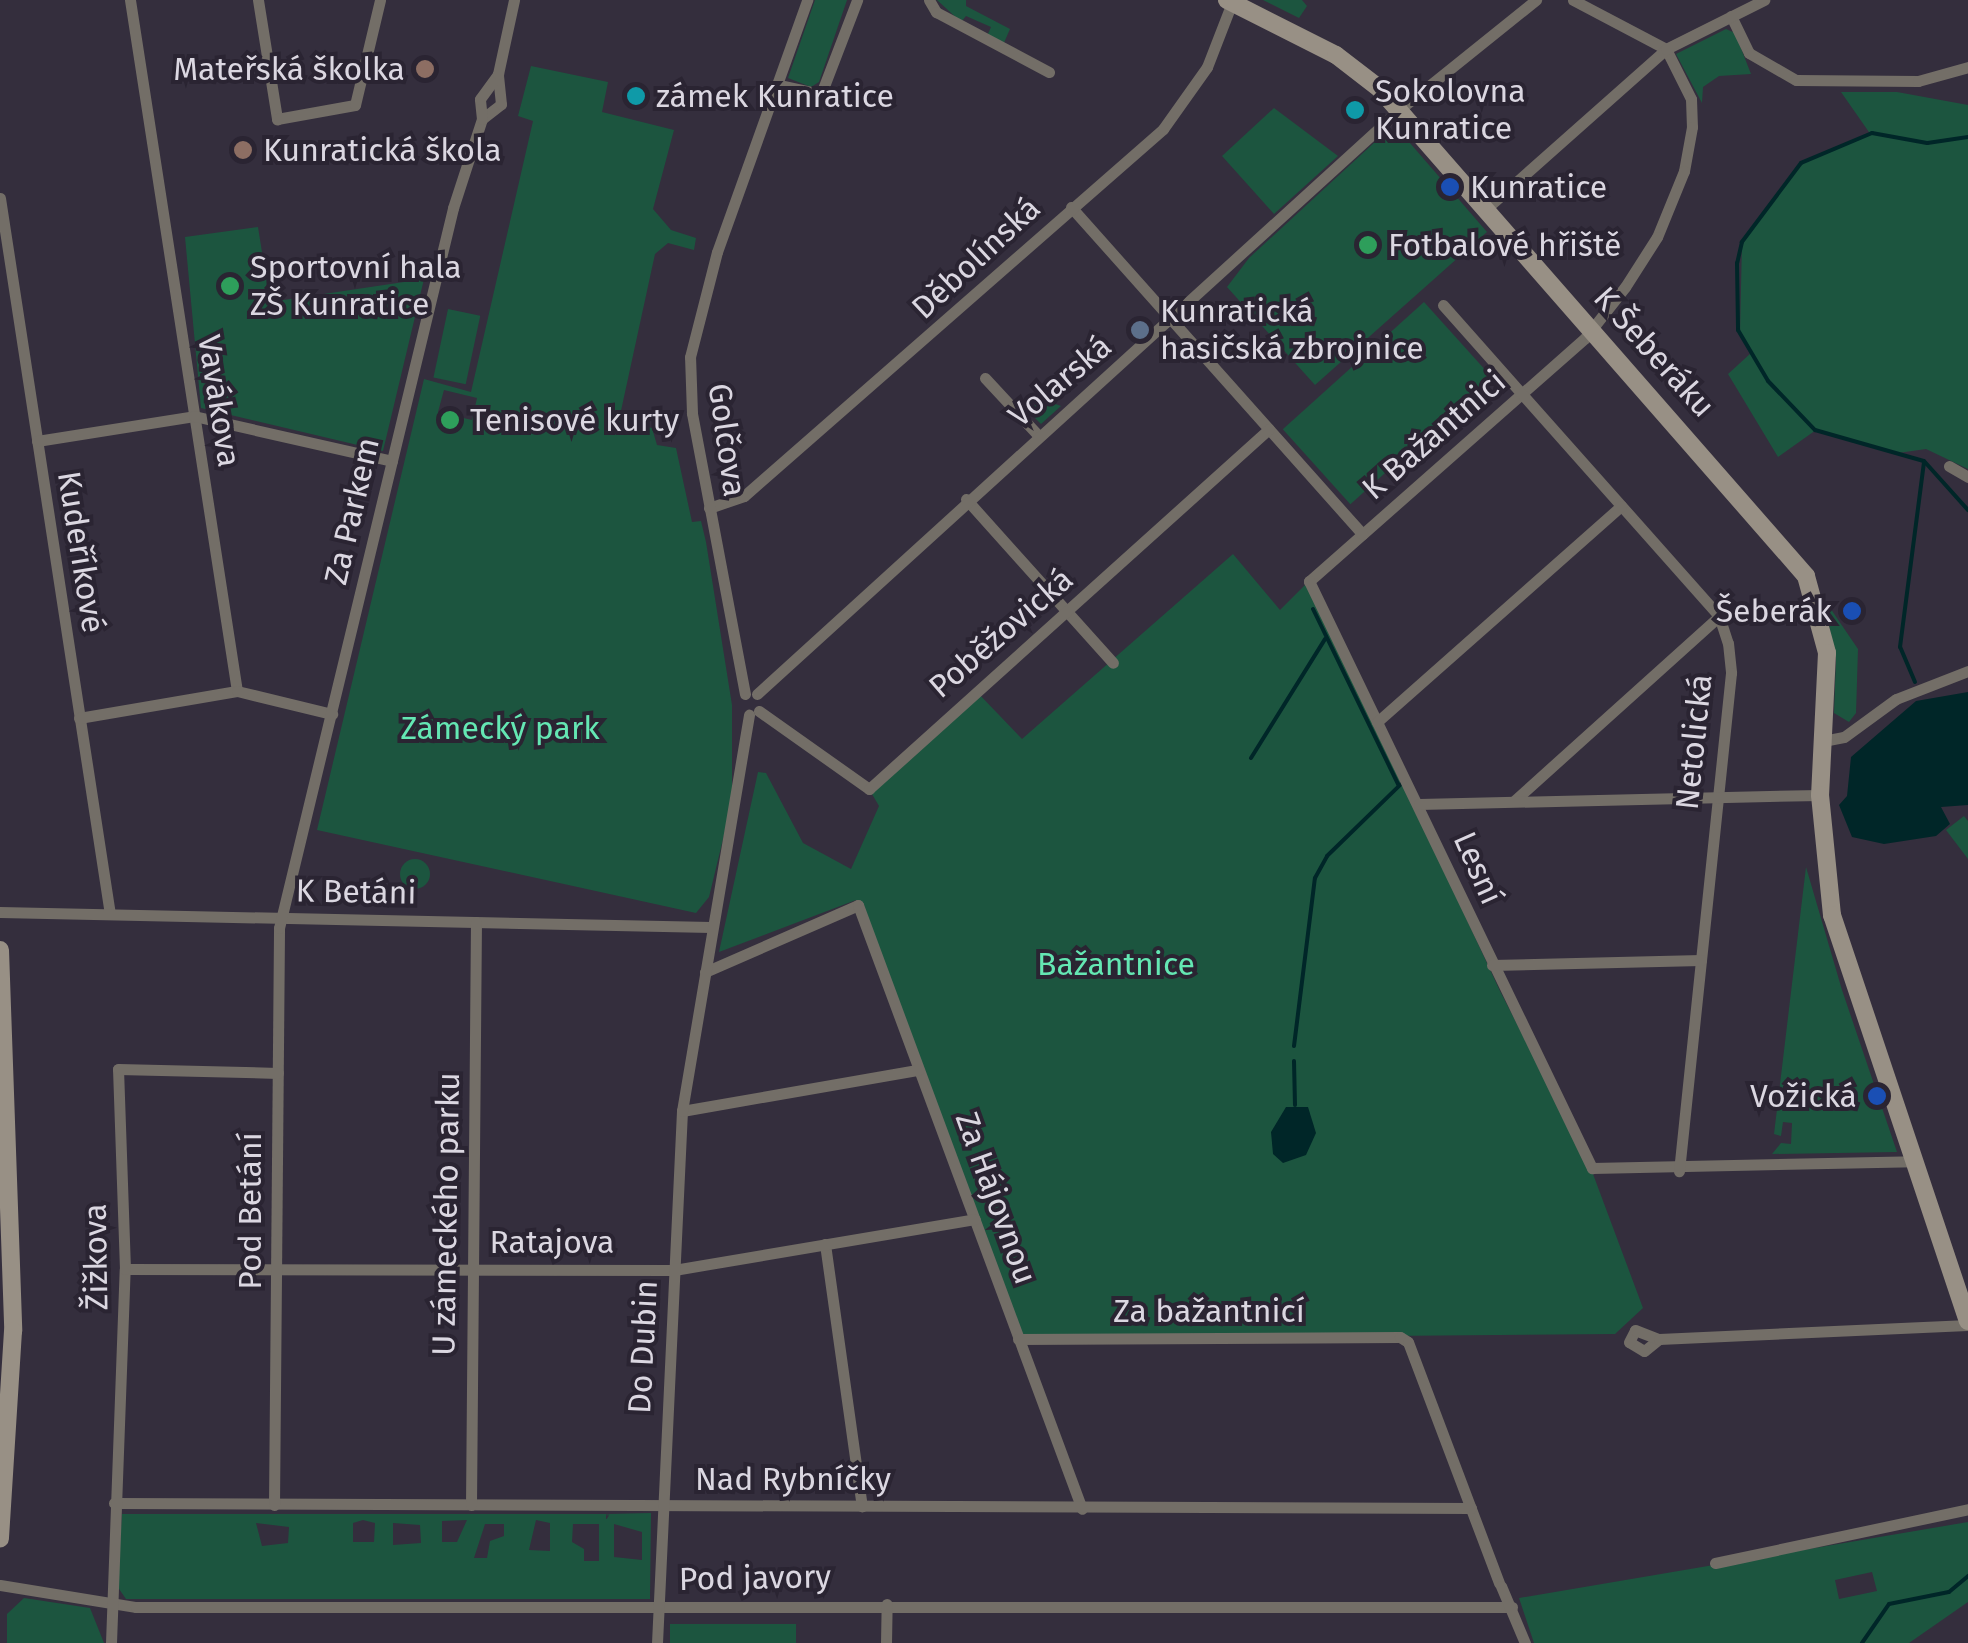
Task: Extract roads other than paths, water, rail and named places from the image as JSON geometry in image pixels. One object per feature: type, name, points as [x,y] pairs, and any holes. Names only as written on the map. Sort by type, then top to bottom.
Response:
[{"type":"street","name":"Vavákova","points":[[130,0],[236,691]]},
{"type":"street","points":[[258,0],[278,119],[350,108],[380,0]]},
{"type":"street","name":"Za Parkem","points":[[482,118],[501,104],[498,74],[514,0]]},
{"type":"street","name":"Golčova","points":[[751,694],[709,508],[692,413],[690,357],[747,167],[807,0]]},
{"type":"street","points":[[780,84],[821,94],[857,0]]},
{"type":"street","points":[[929,0],[936,12],[1049,72]]},
{"type":"street","name":"Volarská","points":[[751,694],[1171,320],[1398,110],[1536,0]]},
{"type":"street","points":[[1573,0],[1666,49]]},
{"type":"street","points":[[1486,209],[1666,49],[1764,0]]},
{"type":"street","name":"K Šeberáku","points":[[1231,1],[1336,55],[1398,110],[1806,576],[1827,653],[1820,795],[1832,915],[1968,1323]]},
{"type":"street","name":"Děbolínská","points":[[709,508],[744,496],[926,342],[1071,206],[1162,129],[1205,70],[1231,1]]},
{"type":"street","points":[[1731,16],[1749,53],[1796,80],[1918,81],[1968,66]]},
{"type":"street","name":"K Bažantnici","points":[[1309,581],[1592,328],[1657,237],[1684,171],[1691,98],[1666,49]]},
{"type":"street","name":"Za Parkem","points":[[282,917],[466,158],[482,118],[480,99],[498,74]]},
{"type":"street","name":"Kudeříkové","points":[[0,198],[110,914]]},
{"type":"street","points":[[1071,206],[1362,534]]},
{"type":"street","name":"Netolická","points":[[1442,305],[1718,616],[1732,673],[1679,1171]]},
{"type":"street","points":[[985,378],[1038,435]]},
{"type":"street","points":[[37,441],[194,416],[392,461]]},
{"type":"street","name":"Poběžovická","points":[[754,713],[869,789],[1269,429]]},
{"type":"street","points":[[1950,466],[1968,477]]},
{"type":"street","points":[[966,499],[1113,663]]},
{"type":"street","points":[[1377,722],[1621,506]]},
{"type":"street","name":"Lesní","points":[[1309,581],[1589,1162],[1601,1173],[1679,1171]]},
{"type":"street","points":[[1515,800],[1718,616]]},
{"type":"street","points":[[1823,742],[1844,737],[1888,704],[1968,671]]},
{"type":"street","points":[[79,718],[236,691],[332,714]]},
{"type":"street","points":[[751,694],[740,706],[754,713]]},
{"type":"street","points":[[711,927],[754,713],[751,694]]},
{"type":"street","points":[[1419,804],[1820,795]]},
{"type":"street","name":"Za Hájovnou","points":[[705,972],[858,905],[1082,1509]]},
{"type":"street","name":"K Betáni","points":[[0,912],[711,927]]},
{"type":"street","name":"Pod Betání","points":[[274,1505],[282,917]]},
{"type":"street","name":"U zámeckého parku","points":[[470,1506],[476,922]]},
{"type":"street","name":"Do Dubin","points":[[657,1643],[682,1111],[711,927]]},
{"type":"street","points":[[0,950],[6,1269],[0,1539]]},
{"type":"street","points":[[1492,965],[1702,960]]},
{"type":"street","name":"Žižkova","points":[[110,1643],[108,1604],[125,1269],[118,1068],[278,1073]]},
{"type":"street","points":[[682,1111],[918,1070]]},
{"type":"street","points":[[1679,1171],[1914,1162]]},
{"type":"street","name":"Ratajova","points":[[125,1269],[674,1270],[975,1218]]},
{"type":"street","points":[[825,1244],[862,1506]]},
{"type":"street","points":[[1659,1338],[1968,1323]]},
{"type":"street","name":"Za bažantnicí","points":[[1018,1339],[1400,1337],[1408,1342],[1472,1508]]},
{"type":"street","name":"Nad Rybníčky","points":[[114,1502],[1472,1508]]},
{"type":"street","points":[[1472,1508],[1525,1643]]},
{"type":"street","points":[[1715,1563],[1968,1509]]},
{"type":"street","name":"Pod javory","points":[[0,1585],[108,1604],[1512,1607]]},
{"type":"street","points":[[886,1604],[886,1643]]},
{"type":"waterway","points":[[1968,137],[1927,143],[1872,133],[1801,163],[1742,242],[1737,263],[1738,330],[1768,381],[1815,430],[1924,461],[1968,510]]},
{"type":"waterway","points":[[1915,682],[1900,647],[1924,462]]},
{"type":"waterway","points":[[1313,609],[1398,784]]},
{"type":"waterway","points":[[1251,758],[1325,639]]},
{"type":"waterway","points":[[1294,1046],[1315,878],[1327,856],[1403,782]]},
{"type":"waterway","points":[[1294,1061],[1295,1105]]},
{"type":"waterway","points":[[1862,1643],[1889,1604],[1949,1592],[1968,1576]]},
{"type":"place","name":"Mateřská školka","points":[[425,69]]},
{"type":"place","name":"zámek Kunratice","points":[[636,96]]},
{"type":"place","name":"Sokolovna Kunratice","points":[[1355,110]]},
{"type":"place","name":"Kunratická škola","points":[[243,150]]},
{"type":"place","name":"Kunratice","points":[[1450,187]]},
{"type":"place","name":"Fotbalové hřiště","points":[[1368,245]]},
{"type":"place","name":"Sportovní hala ZŠ Kunratice","points":[[230,286]]},
{"type":"place","name":"Kunratická hasičská zbrojnice","points":[[1140,330]]},
{"type":"place","name":"Tenisové kurty","points":[[450,420]]},
{"type":"place","name":"Šeberák","points":[[1852,611]]},
{"type":"place","name":"Vožická","points":[[1877,1096]]},
{"type":"park label","name":"Zámecký park","points":[[500,728]]},
{"type":"park label","name":"Bažantnice","points":[[1116,964]]}]
